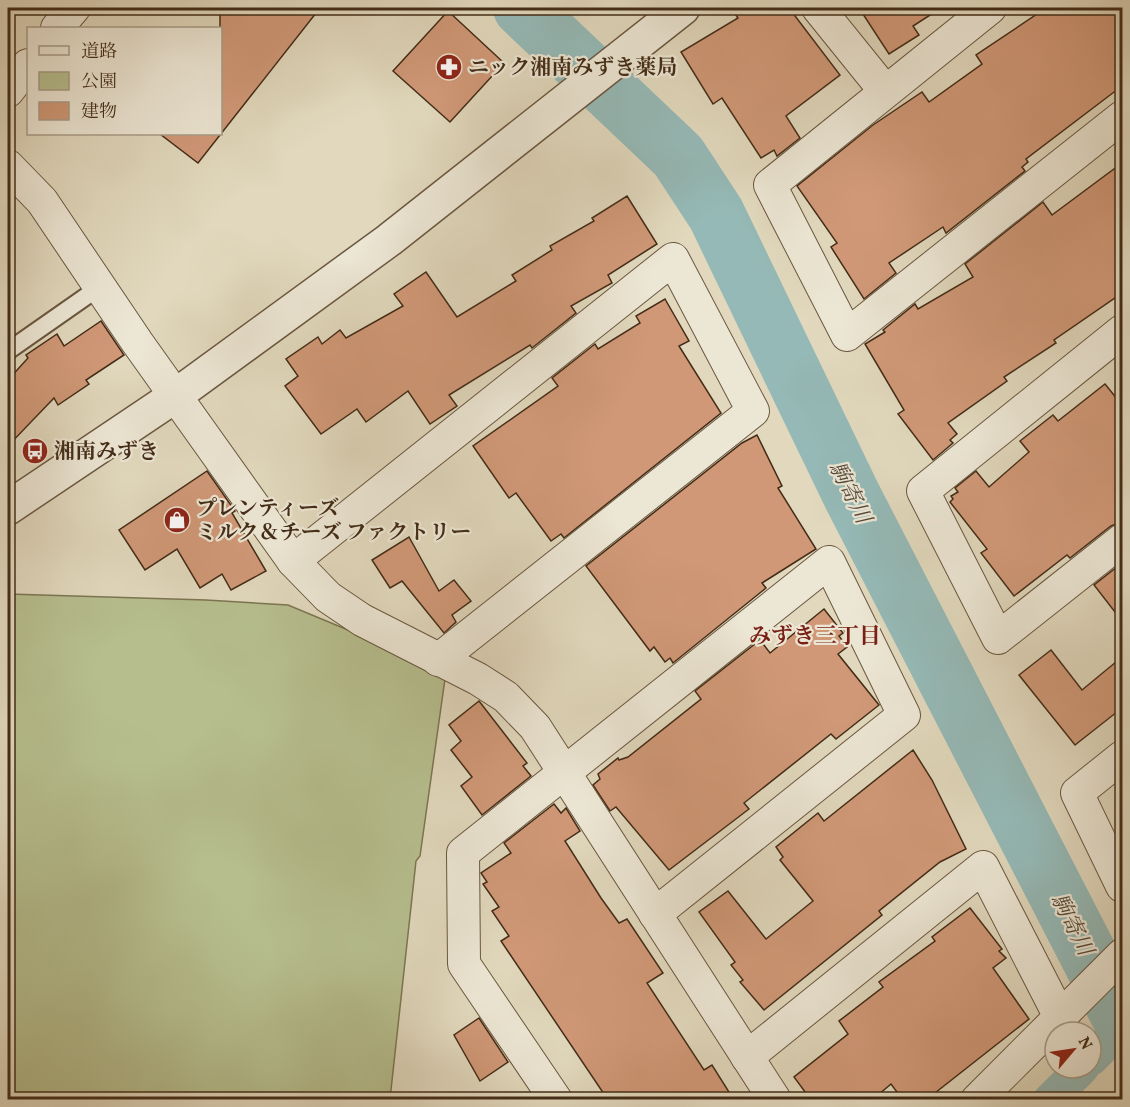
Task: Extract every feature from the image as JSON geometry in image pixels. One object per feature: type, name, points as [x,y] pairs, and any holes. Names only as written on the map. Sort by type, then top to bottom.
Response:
[{"type":"street","points":[[58,27],[74,8]]},
{"type":"street","points":[[8,508],[175,396],[389,240],[683,8]]},
{"type":"street","points":[[818,8],[885,91]]},
{"type":"street","points":[[990,8],[770,185],[847,335],[1122,117]]},
{"type":"street","points":[[8,91],[27,66]]},
{"type":"street","points":[[8,166],[42,201],[175,396],[293,561],[328,597],[438,660],[478,679],[506,697],[534,727],[775,1100]]},
{"type":"street","points":[[293,561],[674,259],[753,411],[438,660]]},
{"type":"street","points":[[1122,331],[924,491],[998,638],[1122,540]]},
{"type":"street","points":[[556,1100],[464,964],[463,853],[829,562],[904,715],[655,914]]},
{"type":"street","points":[[1122,757],[1077,793],[1122,886]]},
{"type":"street","points":[[747,1057],[983,867],[1070,1005]]},
{"type":"street","points":[[977,1100],[1122,955]]},
{"type":"lane","points":[[8,351],[101,286]]},
{"type":"green space","points":[[8,594],[288,605],[372,640],[445,679],[420,856],[416,861],[390,1099],[8,1100]]},
{"type":"building","points":[[220,8],[320,8],[222,133],[222,27],[220,27]]},
{"type":"building","points":[[731,8],[789,8],[840,75],[786,116],[800,138],[777,156],[774,150],[761,158],[722,98],[713,104],[681,52],[738,18]]},
{"type":"building","points":[[859,8],[941,8],[913,26],[919,35],[889,54]]},
{"type":"building","points":[[1046,8],[1122,8],[1122,86],[1026,159],[1028,162],[1022,167],[1025,171],[946,233],[943,227],[889,263],[896,273],[864,299],[831,247],[837,243],[797,186],[873,125],[922,92],[929,102],[982,64],[976,55]]},
{"type":"building","name":"ニック湘南みずき薬局","points":[[448,11],[504,63],[450,122],[393,71]]},
{"type":"building","points":[[161,135],[220,135],[198,163]]},
{"type":"building","points":[[1122,163],[1122,293],[1054,340],[1056,343],[1004,377],[1007,381],[948,423],[957,434],[950,440],[953,443],[933,460],[898,414],[904,410],[865,344],[885,332],[883,330],[915,304],[918,309],[973,277],[965,264],[1043,202],[1052,215]]},
{"type":"building","points":[[627,196],[657,244],[608,275],[612,283],[571,306],[576,313],[532,348],[530,345],[449,395],[457,406],[430,424],[408,391],[366,422],[357,409],[321,434],[285,386],[298,376],[286,359],[318,337],[322,344],[340,330],[346,338],[403,306],[394,294],[426,272],[457,317],[516,281],[512,275],[552,250],[550,246],[594,221],[592,218]]},
{"type":"building","points":[[665,299],[689,341],[679,346],[721,413],[564,538],[561,534],[551,541],[516,493],[509,498],[473,446],[558,386],[552,378],[595,344],[598,349],[640,323],[636,316]]},
{"type":"building","points":[[101,321],[124,355],[86,380],[89,384],[58,405],[54,398],[8,446],[8,380],[28,358],[26,355],[57,334],[64,346]]},
{"type":"building","points":[[1105,384],[1122,405],[1122,522],[1111,526],[1070,558],[1067,555],[1014,596],[981,553],[987,549],[950,502],[953,499],[951,496],[958,492],[955,488],[976,471],[989,487],[1029,452],[1020,441],[1053,415],[1058,421]]},
{"type":"building","points":[[757,435],[782,486],[778,488],[816,549],[762,583],[766,588],[673,663],[670,658],[665,662],[654,647],[650,651],[586,566],[742,443]]},
{"type":"building","points":[[207,471],[235,511],[232,513],[266,571],[231,590],[222,574],[200,588],[177,549],[145,570],[119,530]]},
{"type":"building","points":[[409,537],[439,591],[454,580],[471,601],[452,615],[456,622],[444,633],[402,581],[390,588],[372,560]]},
{"type":"building","points":[[1122,563],[1122,621],[1094,585]]},
{"type":"building","points":[[824,609],[843,633],[839,636],[847,647],[838,654],[879,705],[836,739],[831,734],[744,803],[749,809],[669,870],[616,807],[610,811],[593,785],[600,779],[598,774],[618,758],[619,760],[628,757],[701,699],[695,691],[760,640],[770,653]]},
{"type":"building","points":[[1051,650],[1082,690],[1122,657],[1122,708],[1075,745],[1019,675]]},
{"type":"building","points":[[479,701],[527,763],[523,766],[531,776],[482,815],[461,786],[472,777],[451,750],[461,741],[449,725]]},
{"type":"building","points":[[913,750],[932,780],[966,849],[940,862],[879,911],[882,915],[764,1010],[740,982],[743,980],[731,965],[735,962],[699,912],[728,891],[766,939],[813,901],[780,860],[783,857],[776,847],[818,813],[824,821]]},
{"type":"building","points":[[554,804],[561,813],[566,808],[580,831],[565,841],[601,898],[619,923],[627,919],[663,973],[647,983],[704,1070],[712,1065],[734,1100],[608,1100],[501,941],[509,936],[492,911],[499,907],[483,884],[487,882],[481,873],[511,853],[504,843]]},
{"type":"building","points":[[970,908],[1002,949],[999,951],[1006,958],[993,968],[1029,1019],[926,1100],[903,1100],[891,1084],[872,1100],[811,1100],[794,1077],[848,1034],[839,1021],[883,987],[879,982],[935,941],[932,937]]},
{"type":"building","points":[[479,1018],[508,1062],[480,1081],[454,1035]]},
{"type":"waterway","name":"駒寄川","points":[[522,8],[678,156],[716,214],[852,496],[1122,1020]]},
{"type":"waterway","points":[[1103,1047],[1122,1028]]},
{"type":"waterway","points":[[1050,1100],[1070,1080]]},
{"type":"place","name":"ニック湘南みずき薬局","points":[[449,67]]},
{"type":"place","name":"湘南みずき","points":[[35,451]]},
{"type":"place","name":"プレンティーズ ミルク＆チーズ ファクトリー","points":[[177,520]]},
{"type":"district","name":"みずき三丁目","points":[[815,635]]}]
